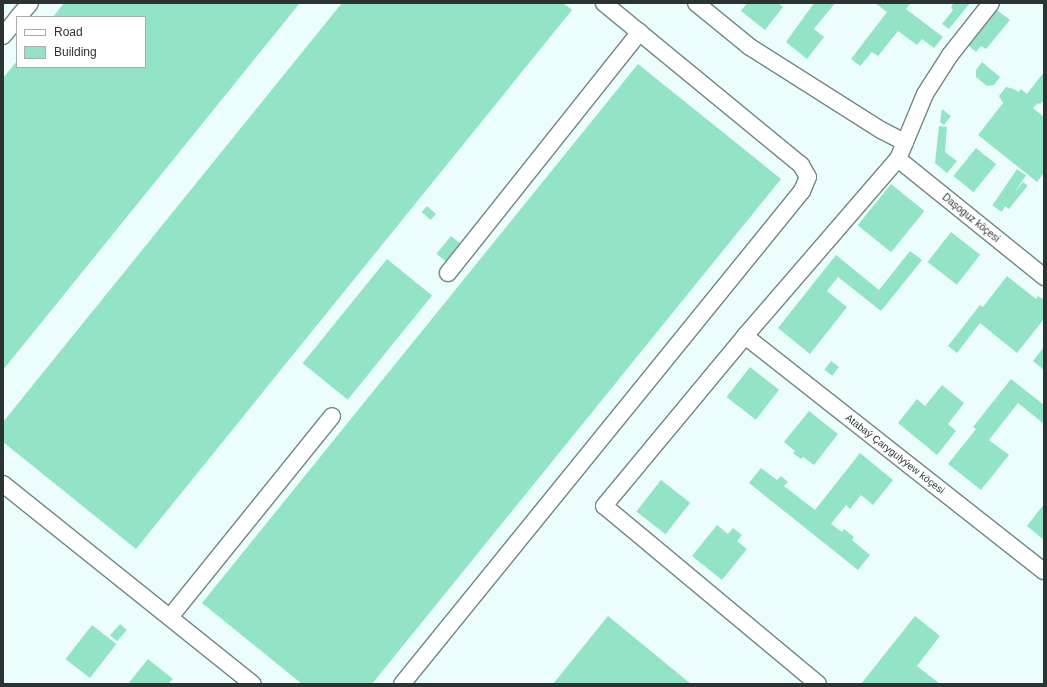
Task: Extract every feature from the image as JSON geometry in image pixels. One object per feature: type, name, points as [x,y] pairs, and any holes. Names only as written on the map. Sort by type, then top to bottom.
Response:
[{"type":"street","points":[[20,16],[30,3]]},
{"type":"street","points":[[402,684],[802,191],[808,177],[801,165],[604,3]]},
{"type":"street","points":[[696,3],[762,55],[881,130],[905,142]]},
{"type":"street","points":[[818,684],[604,506],[745,336],[898,159],[925,94],[950,56],[991,3]]},
{"type":"street","points":[[3,36],[16,20]]},
{"type":"street","points":[[448,273],[640,32]]},
{"type":"street","name":"Daşoguz köçesi","points":[[898,159],[1044,277]]},
{"type":"street","name":"Atabaý Çarygulyýew köçesi","points":[[745,336],[1044,571]]},
{"type":"street","points":[[170,617],[332,416]]},
{"type":"street","points":[[3,484],[253,684]]},
{"type":"building","points":[[64,3],[300,3],[3,370],[3,78],[16,62],[16,68],[146,68],[146,16],[54,16]]},
{"type":"building","points":[[342,3],[563,3],[572,10],[136,549],[3,442],[3,422]]},
{"type":"building","points":[[747,3],[778,3],[783,7],[765,30],[741,11]]},
{"type":"building","points":[[814,3],[835,3],[814,29],[824,37],[807,59],[786,42]]},
{"type":"building","points":[[875,3],[911,3],[906,9],[943,37],[934,48],[922,39],[917,45],[898,31],[878,56],[872,52],[860,66],[851,59],[887,12]]},
{"type":"building","points":[[954,3],[970,3],[949,29],[942,24],[953,10],[951,7]]},
{"type":"building","points":[[997,10],[1010,20],[986,49],[981,46],[976,52],[969,46]]},
{"type":"building","points":[[982,62],[1000,77],[994,85],[987,86],[976,77],[976,70]]},
{"type":"building","points":[[638,64],[781,179],[372,684],[302,684],[202,603]]},
{"type":"building","points":[[1044,72],[1044,100],[1033,108],[1044,117],[1044,173],[1037,182],[978,135],[1003,103],[999,96],[1006,87],[1014,89],[1018,92],[1021,89],[1027,94]]},
{"type":"building","points":[[942,109],[951,116],[944,125],[940,122]]},
{"type":"building","points":[[939,126],[947,127],[945,152],[957,161],[947,173],[935,163]]},
{"type":"building","points":[[976,148],[996,164],[974,192],[953,176]]},
{"type":"building","points":[[1017,169],[1026,175],[1002,212],[992,205]]},
{"type":"building","points":[[1023,182],[1028,186],[1009,209],[1004,205]]},
{"type":"building","points":[[891,184],[924,211],[891,252],[858,225]]},
{"type":"building","points":[[427,206],[436,214],[431,220],[422,212]]},
{"type":"building","points":[[951,232],[980,255],[957,285],[928,262]]},
{"type":"building","points":[[451,236],[461,244],[447,262],[437,254]]},
{"type":"building","points":[[910,251],[922,260],[881,311],[838,277],[827,291],[847,307],[810,354],[778,328],[836,255],[879,290]]},
{"type":"building","points":[[387,259],[432,296],[348,400],[303,363]]},
{"type":"building","points":[[1007,276],[1036,299],[1038,296],[1044,300],[1044,319],[1017,353],[980,323],[957,353],[948,346],[980,305],[983,307]]},
{"type":"building","points":[[1044,347],[1044,370],[1033,361]]},
{"type":"building","points":[[831,361],[839,367],[832,376],[824,370]]},
{"type":"building","points":[[750,367],[779,390],[756,420],[727,397]]},
{"type":"building","points":[[1011,379],[1044,405],[1044,424],[1018,403],[989,440],[1009,455],[981,490],[948,464],[976,429],[973,427]]},
{"type":"building","points":[[942,385],[964,403],[948,424],[956,431],[937,455],[898,423],[917,399],[925,406]]},
{"type":"building","points":[[809,411],[838,434],[814,465],[803,457],[801,459],[793,453],[795,451],[784,442]]},
{"type":"building","points":[[860,453],[893,480],[873,505],[861,495],[850,509],[846,505],[831,524],[842,532],[844,529],[854,537],[852,540],[870,555],[858,570],[749,483],[761,468],[777,480],[781,476],[788,482],[784,486],[815,510]]},
{"type":"building","points":[[661,480],[690,503],[666,534],[636,512]]},
{"type":"building","points":[[1044,504],[1044,540],[1027,526]]},
{"type":"building","points":[[717,525],[728,534],[733,528],[742,535],[737,541],[747,549],[722,580],[692,556]]},
{"type":"building","points":[[608,616],[691,684],[553,684]]},
{"type":"building","points":[[915,616],[940,636],[917,666],[940,684],[861,684]]},
{"type":"building","points":[[120,624],[127,630],[117,641],[110,635]]},
{"type":"building","points":[[92,625],[116,644],[90,678],[66,659]]},
{"type":"building","points":[[148,659],[173,679],[168,684],[128,684]]}]
